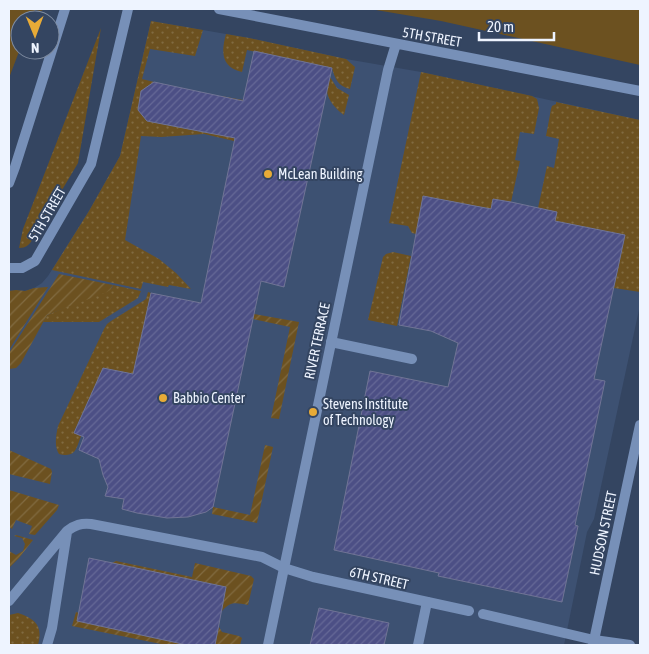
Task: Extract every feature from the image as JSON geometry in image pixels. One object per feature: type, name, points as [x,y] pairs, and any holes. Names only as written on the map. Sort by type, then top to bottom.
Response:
[{"type":"street","points":[[9,183],[65,9]]},
{"type":"street","name":"5TH STREET","points":[[9,268],[22,268],[35,261],[91,164],[128,9]]},
{"type":"street","name":"5TH STREET","points":[[219,9],[640,91]]},
{"type":"street","name":"RIVER TERRACE","points":[[268,645],[388,70],[396,44]]},
{"type":"street","points":[[331,342],[412,360]]},
{"type":"street","name":"HUDSON STREET","points":[[594,642],[640,425]]},
{"type":"street","name":"6TH STREET","points":[[67,531],[75,525],[91,524],[262,557],[284,568],[312,577],[469,611]]},
{"type":"street","points":[[9,601],[67,531]]},
{"type":"street","points":[[47,645],[52,628],[67,531]]},
{"type":"street","points":[[418,645],[427,602]]},
{"type":"street","points":[[483,614],[594,642],[630,645]]},
{"type":"shaded area","points":[[9,9],[45,9],[10,10],[10,60],[16,60],[9,78]]},
{"type":"shaded area","points":[[370,9],[640,9],[640,65],[441,21]]},
{"type":"shaded area","name":"Stevens Institute of Technology","points":[[151,21],[421,72],[640,120],[640,305],[594,519],[587,532],[564,645],[9,645],[9,291],[25,291],[34,288],[48,276],[89,211],[120,156]]},
{"type":"shaded area","points":[[151,21],[203,30],[195,56],[150,49],[142,79],[154,82],[141,91],[138,110],[147,121],[213,134],[221,96],[243,100],[234,141],[204,134],[161,137],[141,136],[125,240],[159,259],[191,289],[143,282],[141,289],[52,270],[89,211],[120,156]]},
{"type":"shaded area","points":[[101,28],[78,163],[32,241],[25,247],[19,248],[23,229]]},
{"type":"shaded area","points":[[226,34],[346,59],[355,67],[350,89],[338,82],[332,68],[247,50],[242,72],[235,70],[226,63],[224,58],[223,47]]},
{"type":"shaded area","points":[[421,72],[532,96],[537,99],[539,108],[534,134],[520,132],[515,160],[520,161],[511,202],[493,199],[491,209],[423,196],[416,234],[412,233],[408,226],[389,223]]},
{"type":"shaded area","points":[[330,77],[337,88],[349,95],[344,115],[336,108],[327,94]]},
{"type":"shaded area","points":[[556,102],[640,120],[640,292],[614,288],[625,235],[555,221],[557,212],[538,208],[547,166],[554,168],[559,139],[546,136],[551,109]]},
{"type":"shaded area","points":[[393,252],[411,256],[397,326],[368,320],[383,257]]},
{"type":"shaded area","points":[[59,274],[113,285],[107,292],[47,315],[21,363],[16,368],[9,369],[9,353]]},
{"type":"shaded area","points":[[113,285],[141,291],[138,298],[99,322],[43,322],[47,315],[112,288]]},
{"type":"shaded area","points":[[48,287],[9,350],[9,291],[25,291]]},
{"type":"shaded area","points":[[148,292],[151,293],[133,374],[103,368],[74,432],[81,436],[76,448],[69,455],[59,454],[56,444],[58,426],[104,329],[111,321],[146,299]]},
{"type":"shaded area","points":[[254,314],[299,322],[279,419],[271,418],[290,327],[253,319]]},
{"type":"shaded area","points":[[265,445],[273,447],[257,523],[212,514],[213,507],[250,515]]},
{"type":"shaded area","points":[[9,450],[51,469],[50,484],[9,474]]},
{"type":"shaded area","points":[[9,490],[59,505],[57,510],[35,535],[29,534],[32,526],[16,520],[12,529],[9,527]]},
{"type":"shaded area","points":[[14,536],[33,540],[9,568],[9,551],[16,555],[23,551],[25,544],[22,538]]},
{"type":"shaded area","points":[[116,561],[192,577],[195,563],[251,576],[254,579],[248,605],[234,604],[222,611],[226,587],[112,563]]},
{"type":"shaded area","points":[[76,612],[79,613],[78,621],[187,645],[166,645],[72,626]]},
{"type":"shaded area","points":[[18,613],[37,624],[40,633],[38,645],[9,645],[9,615]]},
{"type":"shaded area","points":[[219,627],[222,632],[242,638],[240,645],[215,645]]},
{"type":"building","points":[[254,51],[332,68],[284,287],[261,281],[213,507],[206,512],[188,517],[167,518],[122,509],[124,499],[105,496],[108,487],[99,459],[79,450],[84,437],[74,433],[103,368],[133,374],[151,293],[201,303],[235,138],[147,121],[138,110],[141,91],[154,82],[243,101]]},
{"type":"building","points":[[423,196],[491,209],[493,199],[511,202],[557,212],[555,221],[625,235],[594,379],[605,381],[575,525],[578,526],[562,602],[438,576],[439,573],[334,550],[370,371],[448,387],[458,343],[431,331],[399,325]]},
{"type":"building","points":[[89,558],[226,587],[215,645],[187,645],[77,621]]},
{"type":"building","points":[[319,608],[389,623],[384,645],[310,645]]},
{"type":"place","name":"McLean Building","points":[[268,174]]},
{"type":"place","name":"Babbio Center","points":[[163,398]]},
{"type":"place","name":"Stevens Institute of Technology","points":[[313,412]]}]
